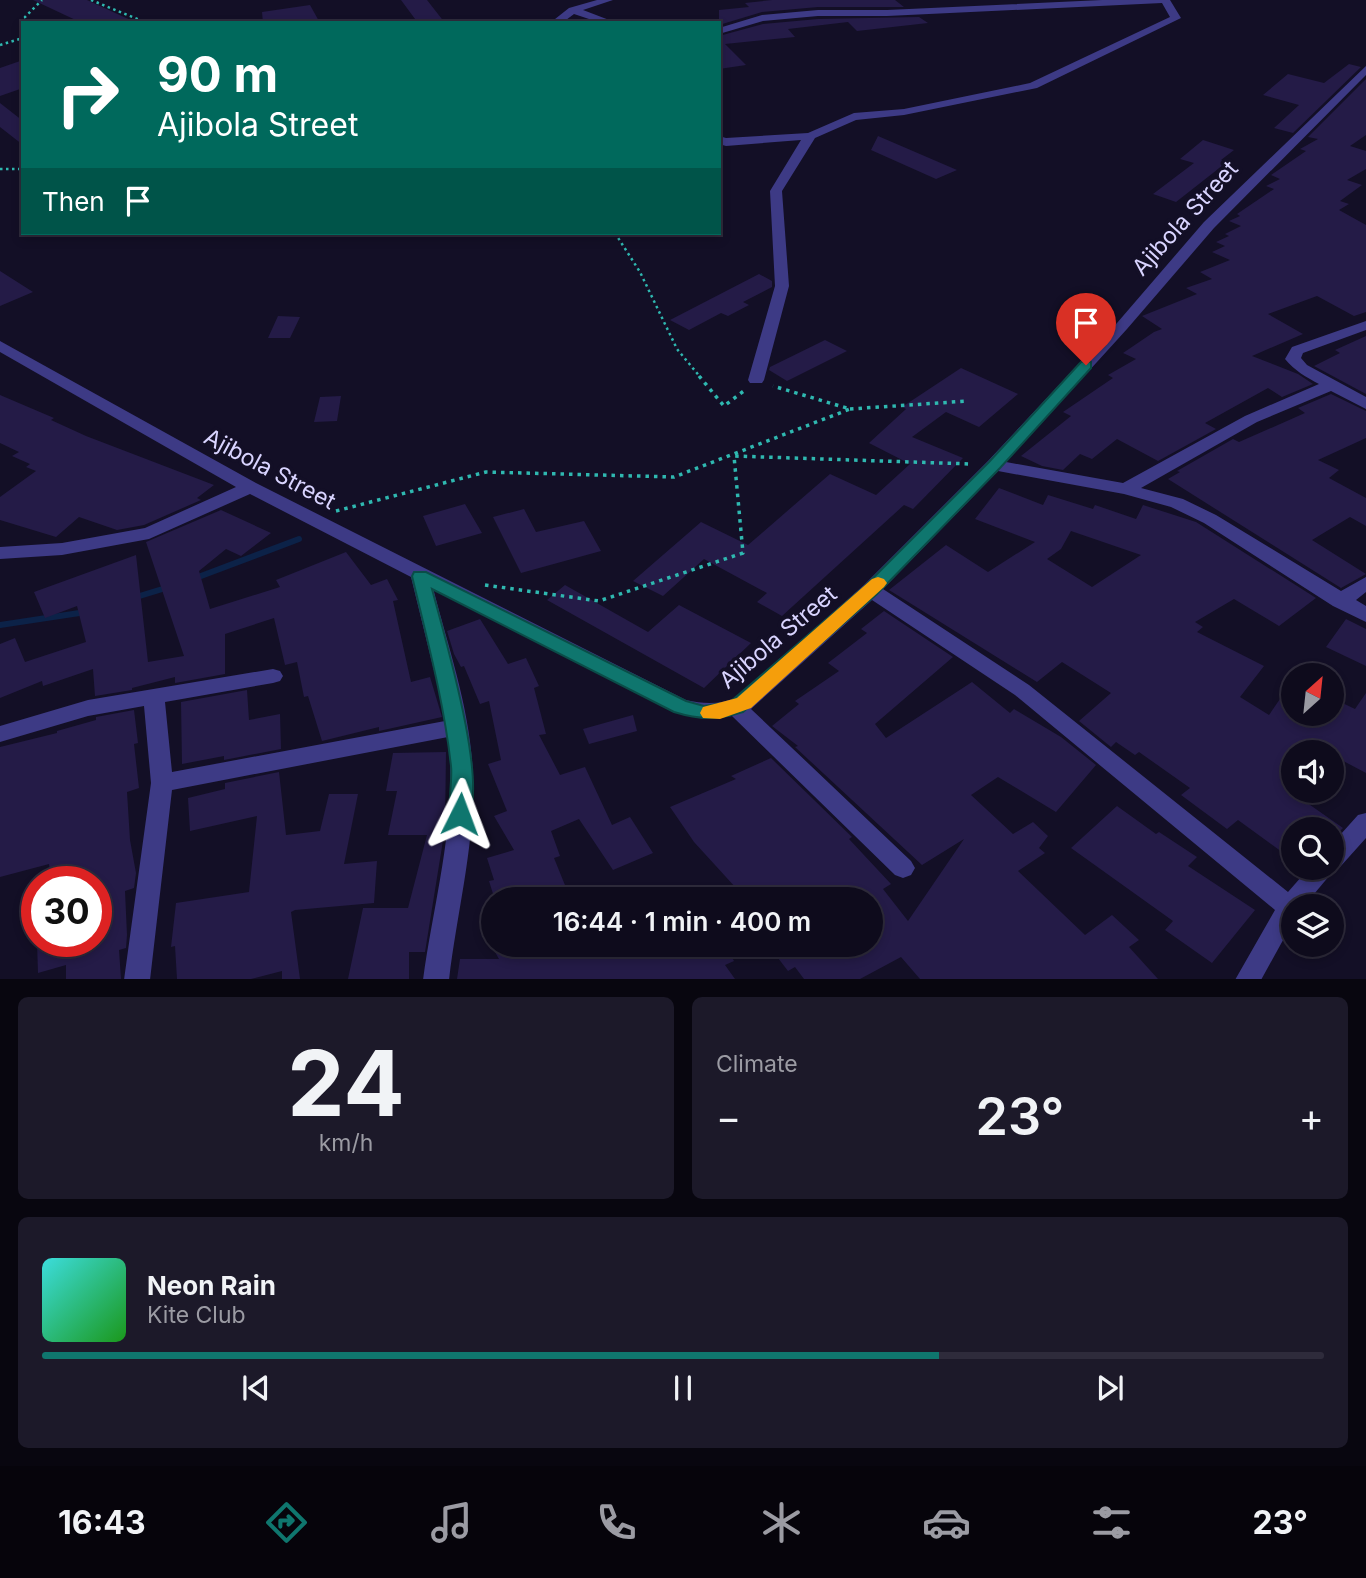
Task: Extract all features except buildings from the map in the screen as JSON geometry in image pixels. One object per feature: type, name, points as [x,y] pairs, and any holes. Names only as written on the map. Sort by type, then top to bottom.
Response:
[{"type":"street","points":[[558,21],[573,10],[608,0]]},
{"type":"street","points":[[721,30],[762,18],[818,13],[887,13],[1165,0],[1176,18],[1033,86],[904,112],[854,117],[810,136],[721,141]]},
{"type":"street","points":[[573,10],[606,21]]},
{"type":"street","name":"Ajibola Street","points":[[0,346],[250,488],[420,576],[680,706],[704,713],[720,712],[737,707],[871,590],[994,465],[1122,326],[1209,225],[1366,69]]},
{"type":"street","points":[[756,380],[782,286],[776,191],[810,136]]},
{"type":"street","points":[[1366,325],[1297,350],[1293,359],[1301,368],[1366,404]]},
{"type":"street","points":[[1125,489],[1251,419],[1331,384]]},
{"type":"street","points":[[994,465],[1125,489],[1177,503],[1210,519],[1339,601],[1366,615]]},
{"type":"street","points":[[0,552],[62,549],[149,533],[250,488]]},
{"type":"street","points":[[420,576],[457,727],[463,778],[436,979]]},
{"type":"street","points":[[1339,601],[1366,583]]},
{"type":"street","points":[[871,590],[1022,690],[1281,900]]},
{"type":"street","points":[[0,734],[88,708],[273,676]]},
{"type":"street","points":[[136,979],[162,783],[154,697]]},
{"type":"street","points":[[737,707],[903,867]]},
{"type":"street","points":[[162,783],[457,727]]},
{"type":"street","points":[[1344,847],[1366,822]]},
{"type":"street","points":[[1301,894],[1313,880]]},
{"type":"street","points":[[1247,979],[1281,921]]},
{"type":"path","points":[[28,21],[25,17],[42,0]]},
{"type":"path","points":[[92,0],[142,21]]},
{"type":"path","points":[[0,45],[21,39]]},
{"type":"path","points":[[0,169],[21,169]]},
{"type":"path","points":[[616,235],[640,272],[677,349],[724,406],[756,380],[850,409]]},
{"type":"path","points":[[312,520],[345,508],[486,472],[674,477],[850,409],[968,401]]},
{"type":"path","points":[[734,456],[994,465]]},
{"type":"path","points":[[475,584],[599,601],[743,553],[734,456]]},
{"type":"waterway","points":[[193,579],[299,539]]},
{"type":"waterway","points":[[133,598],[169,587]]},
{"type":"waterway","points":[[0,625],[86,612]]},
{"type":"slow traffic","points":[[710,713],[744,703],[878,583]]},
{"type":"route","points":[[460,814],[463,778],[457,727],[420,576],[680,706],[704,713],[737,707],[871,590],[994,465],[1086,365]]}]
